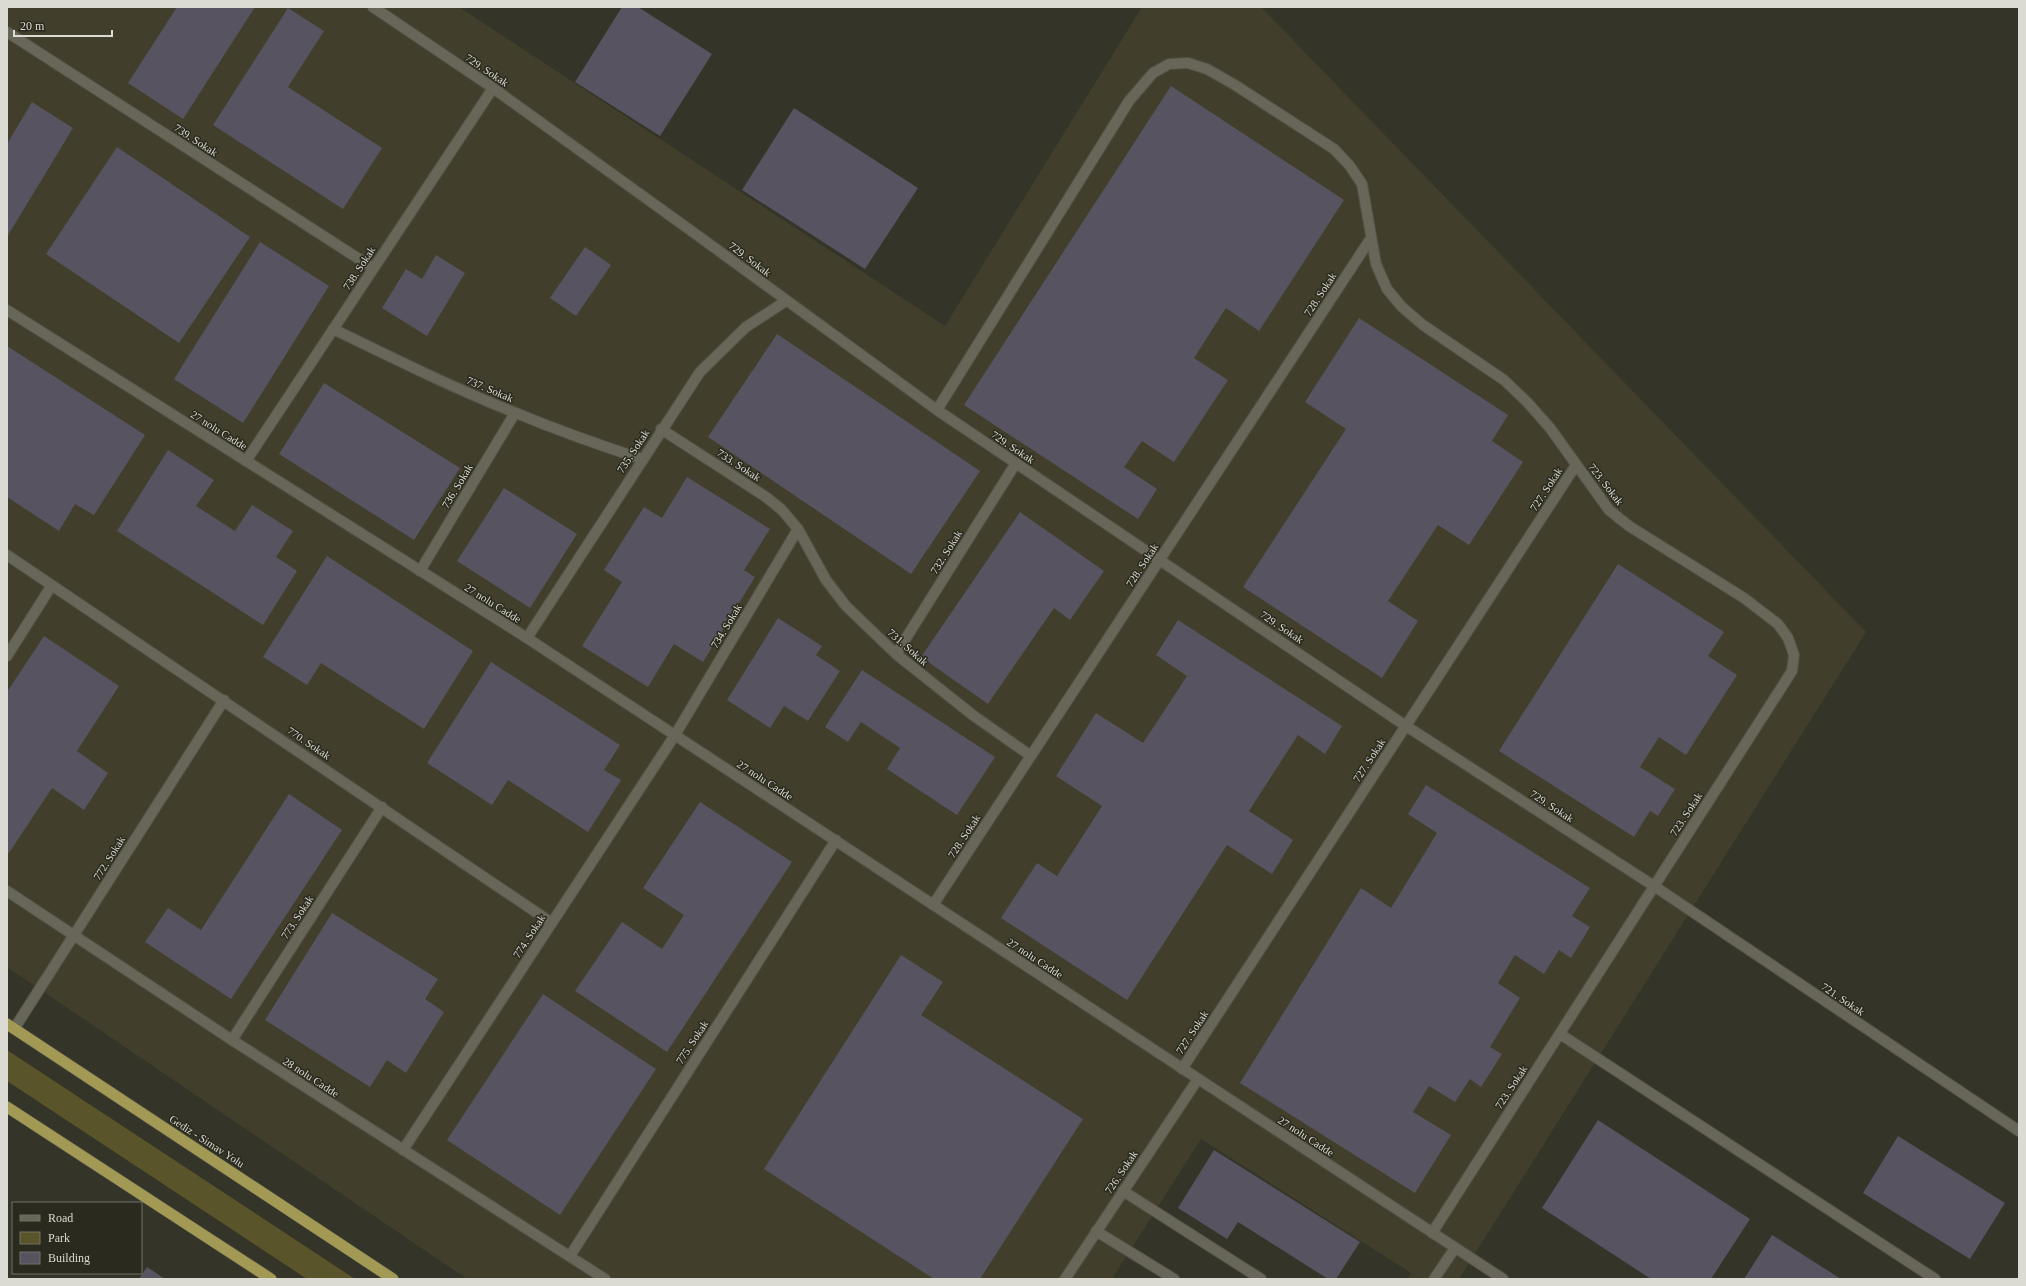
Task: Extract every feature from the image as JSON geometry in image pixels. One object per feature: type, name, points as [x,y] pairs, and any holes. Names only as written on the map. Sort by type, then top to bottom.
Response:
[{"type":"highway","name":"Gediz - Simav Yolu","points":[[11,1027],[393,1279]]},
{"type":"highway","points":[[7,1107],[272,1279]]},
{"type":"street","name":"729. Sokak","points":[[373,7],[493,88],[709,243],[786,301],[937,410],[1406,726],[1654,886]]},
{"type":"street","name":"739. Sokak","points":[[7,32],[373,268]]},
{"type":"street","name":"723. Sokak","points":[[937,410],[1129,101],[1153,73],[1169,64],[1188,63],[1207,69],[1235,84],[1334,149],[1350,166],[1362,184],[1366,199],[1376,264],[1387,289],[1402,307],[1423,326],[1504,380],[1528,403],[1550,428],[1609,510],[1629,526],[1744,598],[1778,624],[1788,638],[1794,655],[1792,671],[1432,1233]]},
{"type":"street","name":"738. Sokak","points":[[246,461],[493,88]]},
{"type":"street","name":"728. Sokak","points":[[933,905],[1371,238]]},
{"type":"street","name":"735. Sokak","points":[[527,638],[661,429],[700,372],[746,327],[786,301]]},
{"type":"street","name":"27 nolu Cadde","points":[[7,310],[527,638],[1503,1279]]},
{"type":"street","name":"737. Sokak","points":[[333,329],[438,379],[515,413],[578,438],[642,459]]},
{"type":"street","name":"736. Sokak","points":[[420,571],[515,413]]},
{"type":"street","name":"733. Sokak","points":[[661,429],[766,497],[782,510],[798,529]]},
{"type":"street","name":"732. Sokak","points":[[896,654],[1016,463]]},
{"type":"street","name":"727. Sokak","points":[[1182,1069],[1576,465]]},
{"type":"street","name":"731. Sokak","points":[[798,529],[826,580],[846,606],[896,654],[974,716],[1031,756]]},
{"type":"street","name":"734. Sokak","points":[[675,735],[798,529]]},
{"type":"street","name":"770. Sokak","points":[[7,555],[224,700],[552,923]]},
{"type":"street","points":[[7,656],[52,585]]},
{"type":"street","name":"772. Sokak","points":[[11,1027],[75,935],[224,700]]},
{"type":"street","name":"774. Sokak","points":[[403,1150],[675,735]]},
{"type":"street","name":"773. Sokak","points":[[232,1040],[382,807]]},
{"type":"street","name":"775. Sokak","points":[[570,1256],[836,840]]},
{"type":"street","name":"721. Sokak","points":[[1654,886],[2019,1131]]},
{"type":"street","name":"28 nolu Cadde","points":[[7,891],[232,1040],[605,1279]]},
{"type":"street","points":[[1560,1034],[1935,1279]]},
{"type":"street","name":"726. Sokak","points":[[1065,1279],[1198,1079]]},
{"type":"street","points":[[1123,1191],[1261,1279]]},
{"type":"street","points":[[1096,1232],[1174,1279]]},
{"type":"street","points":[[1434,1279],[1455,1248]]},
{"type":"shaded area","points":[[7,7],[459,7],[945,326],[1142,7],[1261,7],[1866,632],[1459,1279],[1408,1279],[1411,1273],[1201,1139],[1112,1279],[467,1279],[7,967]]},
{"type":"green space","points":[[7,1050],[355,1279],[307,1279],[7,1081]]},
{"type":"building","points":[[177,7],[255,7],[183,119],[128,83]]},
{"type":"building","points":[[622,7],[638,7],[712,54],[660,136],[575,82]]},
{"type":"building","points":[[288,8],[324,31],[288,87],[382,148],[343,209],[213,125]]},
{"type":"building","points":[[1171,86],[1344,200],[1259,331],[1226,308],[1194,358],[1228,380],[1174,462],[1142,441],[1124,467],[1157,489],[1138,519],[964,405]]},
{"type":"building","points":[[32,102],[73,128],[7,237],[7,144]]},
{"type":"building","points":[[794,108],[918,188],[865,269],[742,190]]},
{"type":"building","points":[[117,147],[250,237],[179,343],[46,254]]},
{"type":"building","points":[[260,242],[329,286],[243,423],[174,379]]},
{"type":"building","points":[[585,247],[611,265],[576,316],[550,298]]},
{"type":"building","points":[[436,255],[465,273],[427,336],[382,308],[406,269],[422,279]]},
{"type":"building","points":[[1359,318],[1508,415],[1492,441],[1523,462],[1469,545],[1438,525],[1388,601],[1418,621],[1382,678],[1243,587],[1346,429],[1305,402]]},
{"type":"building","points":[[777,334],[980,471],[911,574],[708,437]]},
{"type":"building","points":[[7,346],[145,435],[94,515],[75,504],[59,531],[7,497]]},
{"type":"building","points":[[324,383],[460,468],[414,540],[279,454]]},
{"type":"building","points":[[168,450],[214,480],[196,506],[235,531],[252,505],[293,531],[276,557],[297,571],[263,625],[117,531]]},
{"type":"building","points":[[687,477],[770,529],[744,570],[755,577],[703,662],[674,644],[648,687],[582,646],[622,582],[604,570],[644,507],[662,518]]},
{"type":"building","points":[[504,488],[577,534],[530,608],[457,561]]},
{"type":"building","points":[[1020,512],[1104,571],[1070,620],[1054,608],[988,704],[921,657]]},
{"type":"building","points":[[327,556],[473,651],[424,729],[321,663],[307,685],[263,657]]},
{"type":"building","points":[[1618,564],[1724,632],[1708,656],[1737,675],[1686,755],[1659,737],[1640,767],[1675,789],[1658,816],[1650,811],[1634,837],[1499,751]]},
{"type":"building","points":[[778,618],[822,646],[816,655],[840,671],[808,721],[784,706],[770,728],[727,700]]},
{"type":"building","points":[[1178,620],[1342,726],[1325,754],[1298,735],[1249,811],[1293,840],[1272,874],[1227,845],[1127,1000],[1001,918],[1037,863],[1057,876],[1102,806],[1056,776],[1096,713],[1143,743],[1187,676],[1156,655]]},
{"type":"building","points":[[44,636],[119,686],[77,751],[108,773],[84,810],[52,788],[9,853],[7,852],[7,692]]},
{"type":"building","points":[[491,662],[620,745],[604,770],[621,780],[588,832],[508,780],[492,805],[427,763]]},
{"type":"building","points":[[862,670],[995,757],[957,815],[887,769],[900,748],[861,722],[848,742],[825,727]]},
{"type":"building","points":[[1426,785],[1590,888],[1572,916],[1590,927],[1571,958],[1559,950],[1544,974],[1515,955],[1498,983],[1520,998],[1490,1047],[1502,1054],[1481,1087],[1470,1079],[1455,1102],[1429,1086],[1413,1112],[1451,1135],[1415,1193],[1240,1083],[1361,888],[1391,908],[1437,833],[1408,814]]},
{"type":"building","points":[[289,794],[342,830],[231,999],[145,942],[168,908],[201,930]]},
{"type":"building","points":[[700,802],[792,862],[667,1052],[575,991],[622,922],[662,949],[684,915],[643,888]]},
{"type":"building","points":[[332,913],[438,979],[425,999],[444,1012],[406,1073],[387,1060],[370,1087],[265,1020]]},
{"type":"building","points":[[901,955],[943,982],[921,1015],[1083,1119],[980,1279],[934,1279],[764,1169]]},
{"type":"building","points":[[543,994],[656,1069],[560,1215],[447,1140]]},
{"type":"building","points":[[1598,1120],[1750,1219],[1711,1279],[1651,1279],[1542,1208]]},
{"type":"building","points":[[1898,1136],[2005,1203],[1970,1259],[1863,1193]]},
{"type":"building","points":[[1214,1150],[1360,1242],[1336,1279],[1328,1279],[1238,1222],[1227,1239],[1178,1208]]},
{"type":"building","points":[[1772,1235],[1841,1279],[1744,1279]]},
{"type":"building","points":[[147,1267],[165,1279],[139,1279]]}]
